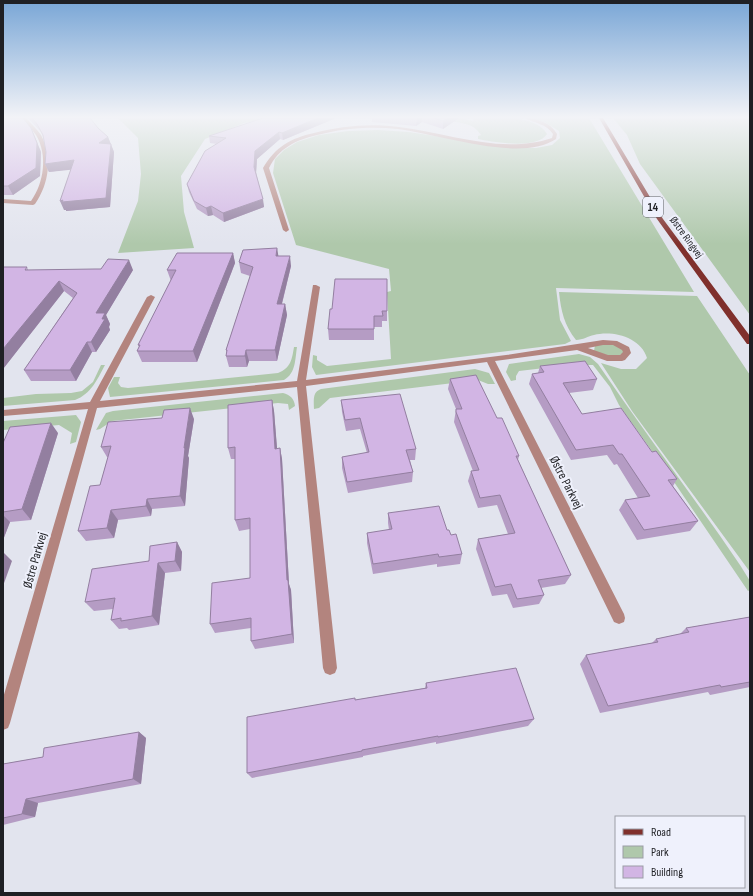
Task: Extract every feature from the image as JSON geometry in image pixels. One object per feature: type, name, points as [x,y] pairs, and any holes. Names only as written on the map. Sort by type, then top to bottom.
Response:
[{"type":"main road","name":"Østre Ringvej","points":[[626,160],[660,218],[750,342]]},
{"type":"street","points":[[3,201],[33,203],[39,195],[43,180],[45,172],[44,160]]},
{"type":"street","points":[[269,160],[266,168],[286,230]]},
{"type":"street","points":[[316,288],[301,384],[330,668]]},
{"type":"street","name":"Østre Parkvej","points":[[3,723],[93,406],[151,297]]},
{"type":"street","points":[[3,413],[93,406],[301,384],[490,360],[605,342],[618,344],[626,349],[626,353],[622,358],[607,358],[578,347]]},
{"type":"street","name":"Østre Parkvej","points":[[490,360],[619,618]]},
{"type":"green space","points":[[140,160],[191,160],[181,176],[184,212],[194,248],[118,253],[138,201],[141,174]]},
{"type":"green space","points":[[275,160],[614,160],[694,292],[556,288],[560,320],[571,341],[565,344],[316,375],[312,367],[313,355],[317,356],[317,360],[327,366],[391,359],[387,292],[391,291],[389,269],[296,245],[273,173]]},
{"type":"green space","points":[[638,160],[750,160],[750,315]]},
{"type":"green space","points":[[559,292],[697,296],[750,375],[750,572],[632,411],[601,363],[621,369],[636,369],[647,358],[644,351],[632,340],[617,335],[601,334],[576,340],[564,318]]},
{"type":"green space","points":[[613,344],[623,350],[623,353],[616,358],[594,351],[595,345]]},
{"type":"green space","points":[[294,347],[297,347],[293,370],[284,380],[110,397],[108,388],[114,377],[120,377],[118,383],[121,387],[128,388],[278,373],[286,369],[290,363]]},
{"type":"green space","points":[[579,354],[590,357],[598,364],[740,565],[750,581],[750,590],[748,591],[674,482],[619,405],[610,387],[593,365],[570,365],[519,371],[516,376],[516,380],[511,381],[506,372],[509,364]]},
{"type":"green space","points":[[101,365],[105,365],[93,386],[85,394],[75,400],[3,406],[3,398],[82,391],[93,382]]},
{"type":"green space","points":[[475,369],[489,373],[495,384],[488,384],[478,380],[330,398],[319,408],[314,409],[316,392],[321,389]]},
{"type":"green space","points":[[283,393],[290,396],[294,401],[295,406],[289,410],[288,404],[278,403],[112,421],[96,430],[106,413],[113,411]]},
{"type":"green space","points":[[76,415],[81,422],[76,442],[70,444],[72,433],[59,425],[3,430],[3,421]]},
{"type":"building","points":[[3,160],[36,160],[36,168],[8,186],[3,186]]},
{"type":"building","points":[[45,160],[110,160],[106,198],[60,201],[74,160],[45,164]]},
{"type":"building","points":[[200,160],[254,160],[254,167],[263,199],[223,213],[211,206],[206,208],[194,201],[187,184]]},
{"type":"building","points":[[277,248],[276,256],[290,256],[277,304],[285,304],[275,350],[246,350],[245,356],[226,356],[226,350],[253,267],[239,262],[243,250]]},
{"type":"building","points":[[177,253],[233,253],[193,351],[137,351],[140,345],[138,345],[176,270],[167,270]]},
{"type":"building","points":[[108,259],[129,260],[96,313],[105,313],[102,319],[105,319],[91,342],[87,342],[70,370],[24,370],[77,293],[59,281],[3,349],[3,267],[27,267],[25,270],[101,269]]},
{"type":"building","points":[[335,279],[387,279],[387,311],[382,311],[383,316],[374,316],[374,329],[328,329]]},
{"type":"building","points":[[585,361],[597,379],[563,383],[582,414],[621,408],[652,452],[656,451],[677,479],[668,480],[698,521],[644,530],[625,500],[650,496],[622,454],[619,454],[613,445],[576,450],[532,374],[544,372],[540,366]]},
{"type":"building","points":[[476,375],[497,418],[502,418],[519,456],[516,456],[571,575],[538,580],[544,595],[517,599],[511,584],[495,587],[478,539],[515,533],[500,495],[480,498],[471,471],[479,470],[456,412],[456,409],[462,409],[450,379]]},
{"type":"building","points":[[400,394],[416,449],[406,450],[413,472],[347,482],[342,457],[369,452],[360,418],[345,420],[341,400]]},
{"type":"building","points":[[272,400],[275,449],[280,448],[287,580],[292,634],[251,641],[251,618],[210,624],[212,583],[250,578],[250,518],[235,520],[235,447],[228,448],[228,405]]},
{"type":"building","points":[[190,408],[184,448],[180,496],[147,499],[146,506],[111,510],[107,528],[78,531],[90,486],[100,485],[111,446],[101,447],[108,422],[162,418],[164,410]]},
{"type":"building","points":[[51,423],[22,509],[3,512],[3,443],[10,427]]},
{"type":"building","points":[[439,506],[447,530],[449,530],[451,535],[456,534],[462,554],[439,557],[438,554],[373,564],[367,533],[392,529],[388,513]]},
{"type":"building","points":[[177,542],[175,561],[158,563],[152,616],[121,621],[121,618],[111,620],[115,598],[85,602],[92,569],[149,561],[150,546]]},
{"type":"building","points":[[750,617],[750,682],[721,687],[720,685],[608,706],[586,655],[658,642],[656,639],[689,632],[686,628]]},
{"type":"building","points":[[516,668],[534,719],[362,750],[247,773],[247,717],[355,698],[355,700],[427,688],[426,683]]},
{"type":"building","points":[[139,732],[133,779],[26,799],[22,814],[3,818],[3,764],[43,757],[44,748]]}]
